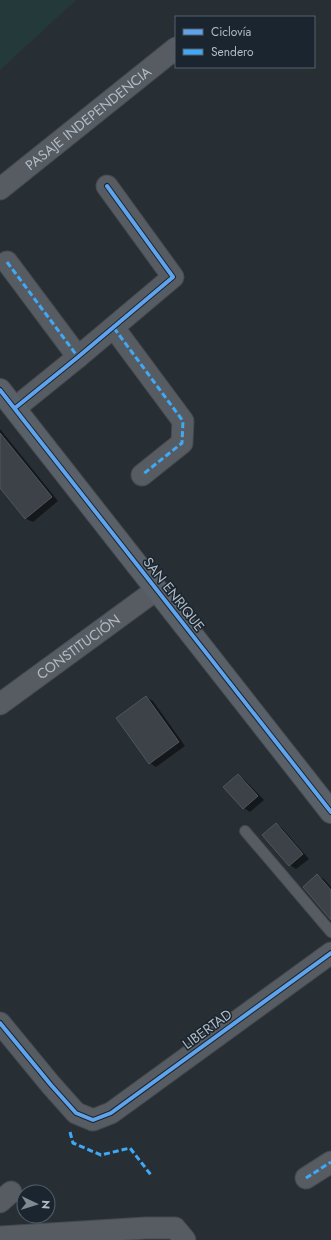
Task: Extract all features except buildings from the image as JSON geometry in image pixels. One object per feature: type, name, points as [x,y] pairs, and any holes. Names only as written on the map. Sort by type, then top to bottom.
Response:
[{"type":"street","name":"PASAJE INDEPENDENCIA","points":[[0,189],[175,49]]},
{"type":"street","points":[[15,408],[114,328],[173,277],[107,186]]},
{"type":"street","points":[[7,262],[78,357]]},
{"type":"street","points":[[114,328],[183,421],[182,443],[142,475]]},
{"type":"street","name":"SAN ENRIQUE","points":[[0,390],[331,812]]},
{"type":"street","name":"CONSTITUCIÓN","points":[[0,704],[156,590]]},
{"type":"street","name":"LIBERTAD","points":[[0,1023],[76,1113],[93,1120],[111,1113],[331,953]]},
{"type":"street","points":[[306,1178],[331,1162]]},
{"type":"street","points":[[0,1237],[138,1228],[180,1234]]},
{"type":"lane","points":[[245,831],[331,932]]},
{"type":"green space","points":[[0,0],[76,0],[0,70]]},
{"type":"marked path","points":[[7,262],[78,357]]},
{"type":"marked path","points":[[114,328],[183,421],[182,443],[142,475]]},
{"type":"marked path","points":[[70,1132],[73,1143],[101,1155],[130,1148],[151,1175]]},
{"type":"marked path","points":[[306,1178],[331,1162]]},
{"type":"cycle path","points":[[15,408],[173,277],[107,186]]},
{"type":"cycle path","points":[[0,390],[331,812]]},
{"type":"cycle path","points":[[0,1023],[76,1113],[93,1120],[111,1113],[331,953]]}]
